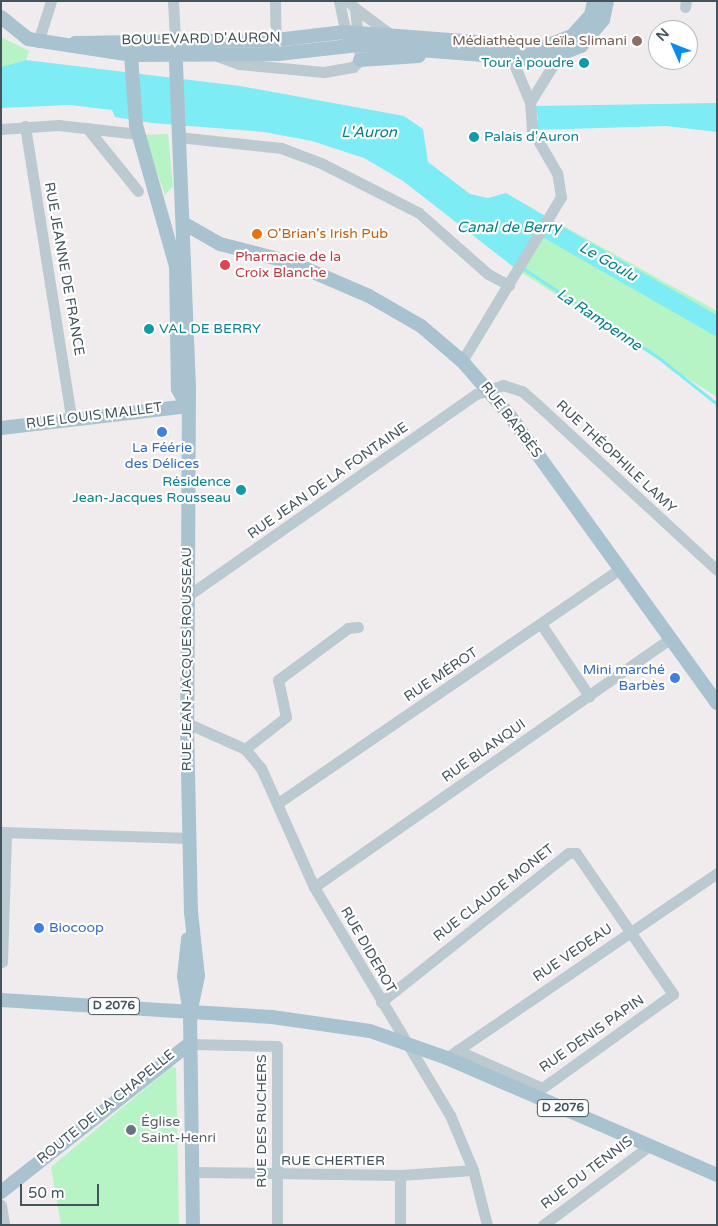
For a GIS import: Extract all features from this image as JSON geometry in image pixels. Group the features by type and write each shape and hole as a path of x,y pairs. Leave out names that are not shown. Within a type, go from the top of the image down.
{"main road":[{"path":"352,39 390,34 544,47 573,35 591,15 594,1"},
{"path":"352,39 511,57 558,58 589,38 603,20 607,1"},
{"name":"BOULEVARD D'AURON","path":"1,17 15,31 38,42 131,55 278,54 352,39"},
{"name":"BOULEVARD D'AURON","path":"57,44 170,39 352,39"},
{"name":"RUE JEAN-JACQUES ROUSSEAU","path":"170,39 176,54 180,199 188,241 186,597 192,912 184,976 190,1012 193,1225"},
{"path":"131,55 170,39"},
{"path":"360,60 460,52"},
{"name":"RUE JEAN-JACQUES ROUSSEAU","path":"131,55 137,130 159,200 188,241"},
{"path":"159,200 180,199"},
{"name":"RUE JEAN-JACQUES ROUSSEAU","path":"159,200 188,241"},
{"name":"RUE BARBÈS","path":"188,241 220,244 290,262 339,281 421,326 462,361 486,387 717,704"},
{"name":"RUE LOUIS MALLET","path":"1,428 71,418 187,406"},
{"name":"D 2076","path":"1,994 39,1000 336,1024 408,1042 452,1054 649,1146 717,1175"},
{"name":"D 2076","path":"1,1000 39,1000"},
{"name":"ROUTE DE LA CHAPELLE","path":"1,1192 189,1044"}],"street":[{"path":"38,42 51,1"},
{"path":"170,39 173,1"},
{"path":"276,1 276,40"},
{"path":"339,1 360,60"},
{"path":"351,4 352,39"},
{"path":"351,4 390,34"},
{"name":"BOULEVARD D'AURON","path":"211,54 239,64 324,72 342,72 360,60"},
{"path":"462,361 555,211 561,197 557,173 532,130 530,105 511,57"},
{"path":"530,105 558,58"},
{"path":"1,130 25,126 137,130"},
{"name":"RUE JEANNE DE FRANCE","path":"25,126 71,418"},
{"path":"86,128 138,191"},
{"path":"178,133 281,148 321,163 420,213 488,274 509,284"},
{"name":"RUE THÉOPHILE LAMY","path":"486,387 503,385 522,391 717,570"},
{"name":"RUE JEAN DE LA FONTAINE","path":"186,597 486,387"},
{"name":"RUE MÉROT","path":"278,803 620,569"},
{"path":"541,624 589,696"},
{"path":"187,723 245,749 286,717 278,680 348,628 358,627"},
{"name":"RUE BLANQUI","path":"314,887 670,639"},
{"name":"RUE DIDEROT","path":"245,749 278,803 314,887 450,1115 473,1170 486,1225"},
{"path":"2,962 3,832 190,838"},
{"name":"RUE CLAUDE MONET","path":"381,1002 570,852 578,854 630,932"},
{"name":"RUE VEDEAU","path":"452,1054 717,873"},
{"name":"RUE DENIS PAPIN","path":"452,1054 542,1088 673,994 630,932"},
{"name":"RUE DES RUCHERS","path":"189,1044 277,1046 277,1225"},
{"name":"RUE DU TENNIS","path":"543,1225 649,1146"},
{"name":"RUE CHERTIER","path":"193,1172 277,1176 400,1175 473,1170"},
{"path":"400,1175 400,1225"},
{"path":"1,1206 4,1225"}],"green space":[{"path":"1,37 29,51 26,60 1,67"},
{"path":"168,134 173,186 165,195 144,135"},
{"path":"549,218 717,311 717,397 516,269"},
{"path":"171,1067 176,1068 179,1225 61,1225 51,1167"}],"water":[{"name":"L'Auron","path":"26,60 240,86 404,116 423,129 428,162 470,194 488,198 506,193 549,218 516,269 403,181 364,158 312,141 264,132 152,123 115,117 112,110 70,105 1,108 1,67"},
{"path":"717,103 717,132 666,126 534,130 538,119 535,106"}],"waterway":[{"name":"Le Goulu","path":"527,217 717,326"},
{"name":"La Rampenne","path":"521,267 659,358 717,404"}],"place":[{"name":"Médiathèque Leïla Slimani","path":"637,41"},
{"name":"Tour à poudre","path":"584,63"},
{"name":"Palais d'Auron","path":"474,137"},
{"name":"O'Brian's Irish Pub","path":"257,234"},
{"name":"Pharmacie de la Croix Blanche","path":"225,265"},
{"name":"VAL DE BERRY","path":"149,329"},
{"name":"La Féérie des Délices","path":"162,432"},
{"name":"Résidence Jean-Jacques Rousseau","path":"241,490"},
{"name":"Mini marché Barbès","path":"675,678"},
{"name":"Biocoop","path":"39,928"},
{"name":"Église Saint-Henri","path":"131,1130"}],"water label":[{"name":"Canal de Berry","path":"509,228"}]}
